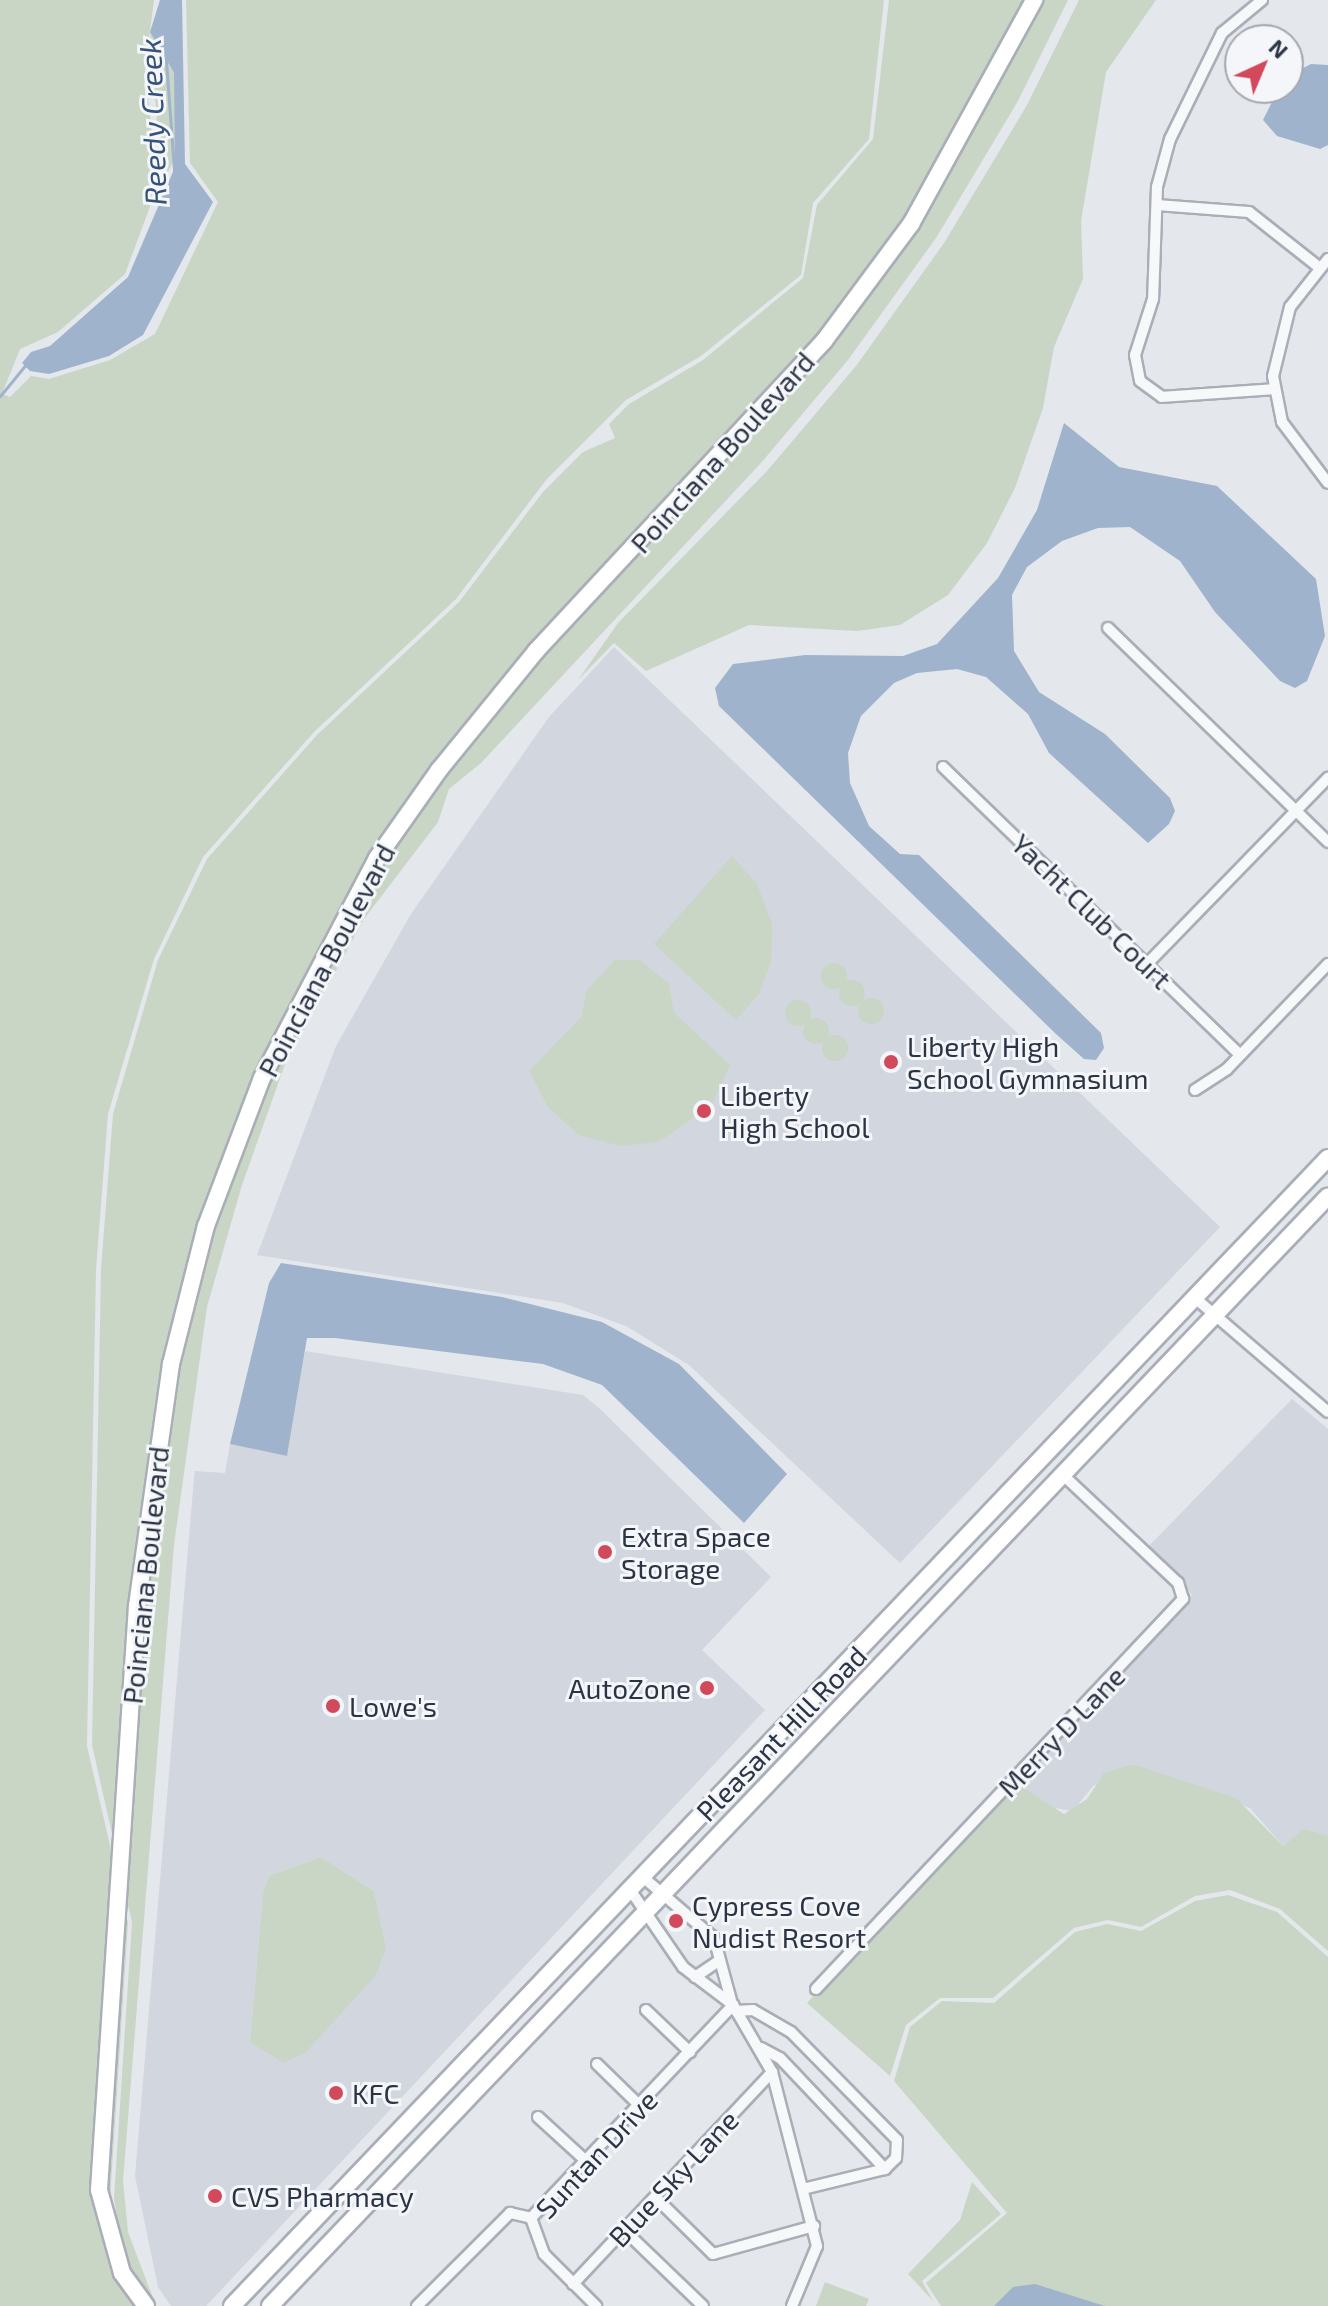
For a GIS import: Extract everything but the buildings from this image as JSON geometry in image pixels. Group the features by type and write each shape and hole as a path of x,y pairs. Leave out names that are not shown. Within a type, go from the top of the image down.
{"main road":[{"name":"Poinciana Boulevard","path":"146,2306 122,2273 99,2190 137,1606 171,1364 206,1226 262,1078 377,858 439,770 536,651 824,341 911,224 1034,0"},
{"name":"Pleasant Hill Road","path":"232,2306 644,1878 1328,1158"},
{"name":"Pleasant Hill Road","path":"270,2306 651,1911 1328,1196"},
{"path":"1063,1475 1077,1422"}],"street":[{"path":"1262,0 1233,19 1209,56 1161,163 1153,299 1135,355 1140,381 1176,399 1275,389"},
{"path":"1157,205 1249,212 1324,264 1280,329 1275,389 1292,441 1328,483"},
{"path":"1108,628 1328,842"},
{"name":"Yacht Club Court","path":"943,767 1240,1055"},
{"path":"1147,964 1328,778"},
{"path":"1195,1090 1240,1055 1328,964"},
{"path":"1195,1298 1328,1412"},
{"name":"Merry D Lane","path":"816,1989 1183,1599 1178,1583 1063,1475"},
{"path":"644,1878 714,1938 734,2008"},
{"path":"631,1891 651,1911 695,1977 734,2008 761,2048 772,2072 814,2226 815,2260 792,2306"},
{"path":"695,1977 720,1960"},
{"path":"734,2008 753,2010 791,2032 850,2087 897,2140 896,2158 885,2169 803,2189"},
{"name":"Suntan Drive","path":"596,2306 544,2254 531,2218 734,2008"},
{"path":"646,2010 690,2052"},
{"path":"761,2048 780,2058 885,2169"},
{"path":"597,2064 640,2106"},
{"name":"Blue Sky Lane","path":"573,2284 772,2072"},
{"path":"538,2117 586,2161"},
{"path":"656,2198 713,2254 814,2226"},
{"path":"417,2306 510,2213 531,2218"},
{"path":"625,2231 703,2306"}],"shaded area":[{"name":"Liberty High School","path":"614,647 1220,1227 900,1563 689,1365 626,1326 563,1303 257,1255 336,1046 411,914 549,717"},
{"path":"305,1351 583,1395 771,1577 702,1650 765,1710 206,2306 171,2306 158,2287 135,2176 194,1478 195,1471 225,1473 230,1444 287,1456","holes":["321,1857 374,1891 386,1947 250,2042 263,1892 269,1876"]},
{"path":"1292,1399 1328,1429 1328,1835 1303,1829 1283,1846 1250,1808 1133,1764 1093,1786 1073,1811 1042,1806 1017,1784 1192,1595 1148,1547"}],"green space":[{"path":"0,0 154,0 145,70 158,185 125,274 58,332 20,349 2,394 10,397 31,376 49,379 110,360 155,334 218,202 190,163 186,0 884,0 869,139 813,203 801,275 701,356 626,400 546,480 456,599 314,732 203,857 154,959 108,1114 96,1270 87,1746 128,1923 110,2199 116,2247 138,2306 0,2306"},
{"path":"889,0 1068,0 1018,101 936,238 848,360 760,464 481,763 449,789 438,822 364,919 284,1067 242,1185 207,1307 174,1545 123,2181 128,2232 156,2306 143,2306 121,2246 114,2198 132,1922 92,1745 101,1269 113,1114 158,960 207,859 317,735 459,602 543,492 583,452 615,438 609,424 629,404 703,360 803,278 817,205 873,139"},
{"path":"1079,0 1156,0 1106,72 1081,221 1083,279 1054,347 1043,408 1015,488 987,543 948,595 900,625 857,631 749,625 646,671 614,643 578,680 618,623 767,471 856,366 944,243 1027,105"},
{"path":"150,32 174,74 179,150 162,184"},
{"path":"732,856 757,884 772,924 771,961 759,994 736,1020 654,944"},
{"path":"615,960 640,960 669,984 674,1013 730,1065 711,1106 658,1142 620,1146 579,1135 548,1107 529,1071 582,1016 586,991"},
{"path":"834,963 843,967 847,976 843,985 834,989 825,985 821,976 825,967"},
{"path":"852,980 861,984 865,993 861,1002 852,1006 843,1002 839,993 843,984"},
{"path":"871,998 880,1002 884,1011 880,1020 871,1024 862,1020 858,1011 862,1002"},
{"path":"798,1000 807,1004 811,1013 807,1022 798,1026 789,1022 785,1013 789,1004"},
{"path":"816,1018 825,1022 829,1031 825,1040 816,1044 807,1040 803,1031 807,1022"},
{"path":"835,1035 844,1039 848,1048 844,1057 835,1061 826,1057 822,1048 826,1039"},
{"path":"1133,1764 1236,1798 1283,1846 1303,1829 1328,1835 1328,1951 1280,1909 1230,1890 1195,1896 1141,1927 1108,1920 1074,1928 993,1998 940,1998 906,2025 890,2076 807,2003 1017,1784 1064,1814 1087,1799 1104,1773"},
{"path":"321,1857 374,1891 386,1947 376,1975 306,2052 284,2063 250,2042 263,1892 269,1876"},
{"path":"1228,1895 1277,1912 1328,1957 1328,2306 941,2306 926,2283 1007,2213 894,2081 910,2027 942,2001 994,2003 1075,1932 1107,1924 1141,1931 1195,1901"},
{"path":"972,2182 1001,2214 922,2281 933,2301 908,2274 960,2220"},
{"path":"825,2282 869,2299 866,2306 816,2306"}],"water":[{"path":"160,0 182,0 185,164 213,202 143,335 109,356 49,374 30,371 22,363 31,352 50,346 128,277 175,167 174,73 150,32"},
{"path":"1311,64 1328,65 1328,145 1320,149 1277,136 1263,120 1271,104 1304,104 1304,68"},
{"path":"1064,423 1119,467 1217,486 1316,579 1325,636 1307,681 1295,688 1280,681 1215,612 1180,561 1130,527 1098,528 1062,541 1027,567 1012,595 1014,651 1039,692 1105,734 1170,798 1175,811 1169,824 1148,843 1049,753 1028,714 986,677 957,669 917,673 894,683 861,716 848,753 850,783 869,826 900,854 919,855 1101,1033 1104,1048 1096,1060 1084,1059 1056,1034 719,706 715,688 733,664 805,655 903,656 937,644 998,578 1037,510"},
{"path":"281,1263 502,1297 602,1322 679,1364 787,1474 744,1523 602,1385 543,1364 335,1338 307,1338 287,1456 230,1444 269,1283"},
{"path":"1035,2284 1105,2306 994,2306 1013,2287"}],"waterway":[{"name":"Reedy Creek","path":"165,47 174,171"},
{"name":"Reedy Creek","path":"0,396 27,363"}],"place":[{"name":"Liberty High School Gymnasium","path":"891,1062"},
{"name":"Liberty High School","path":"704,1111"},
{"name":"Extra Space Storage","path":"605,1552"},
{"name":"AutoZone","path":"707,1688"},
{"name":"Lowe's","path":"333,1706"},
{"name":"Cypress Cove Nudist Resort","path":"676,1921"},
{"name":"KFC","path":"336,2093"},
{"name":"CVS Pharmacy","path":"215,2196"}]}
